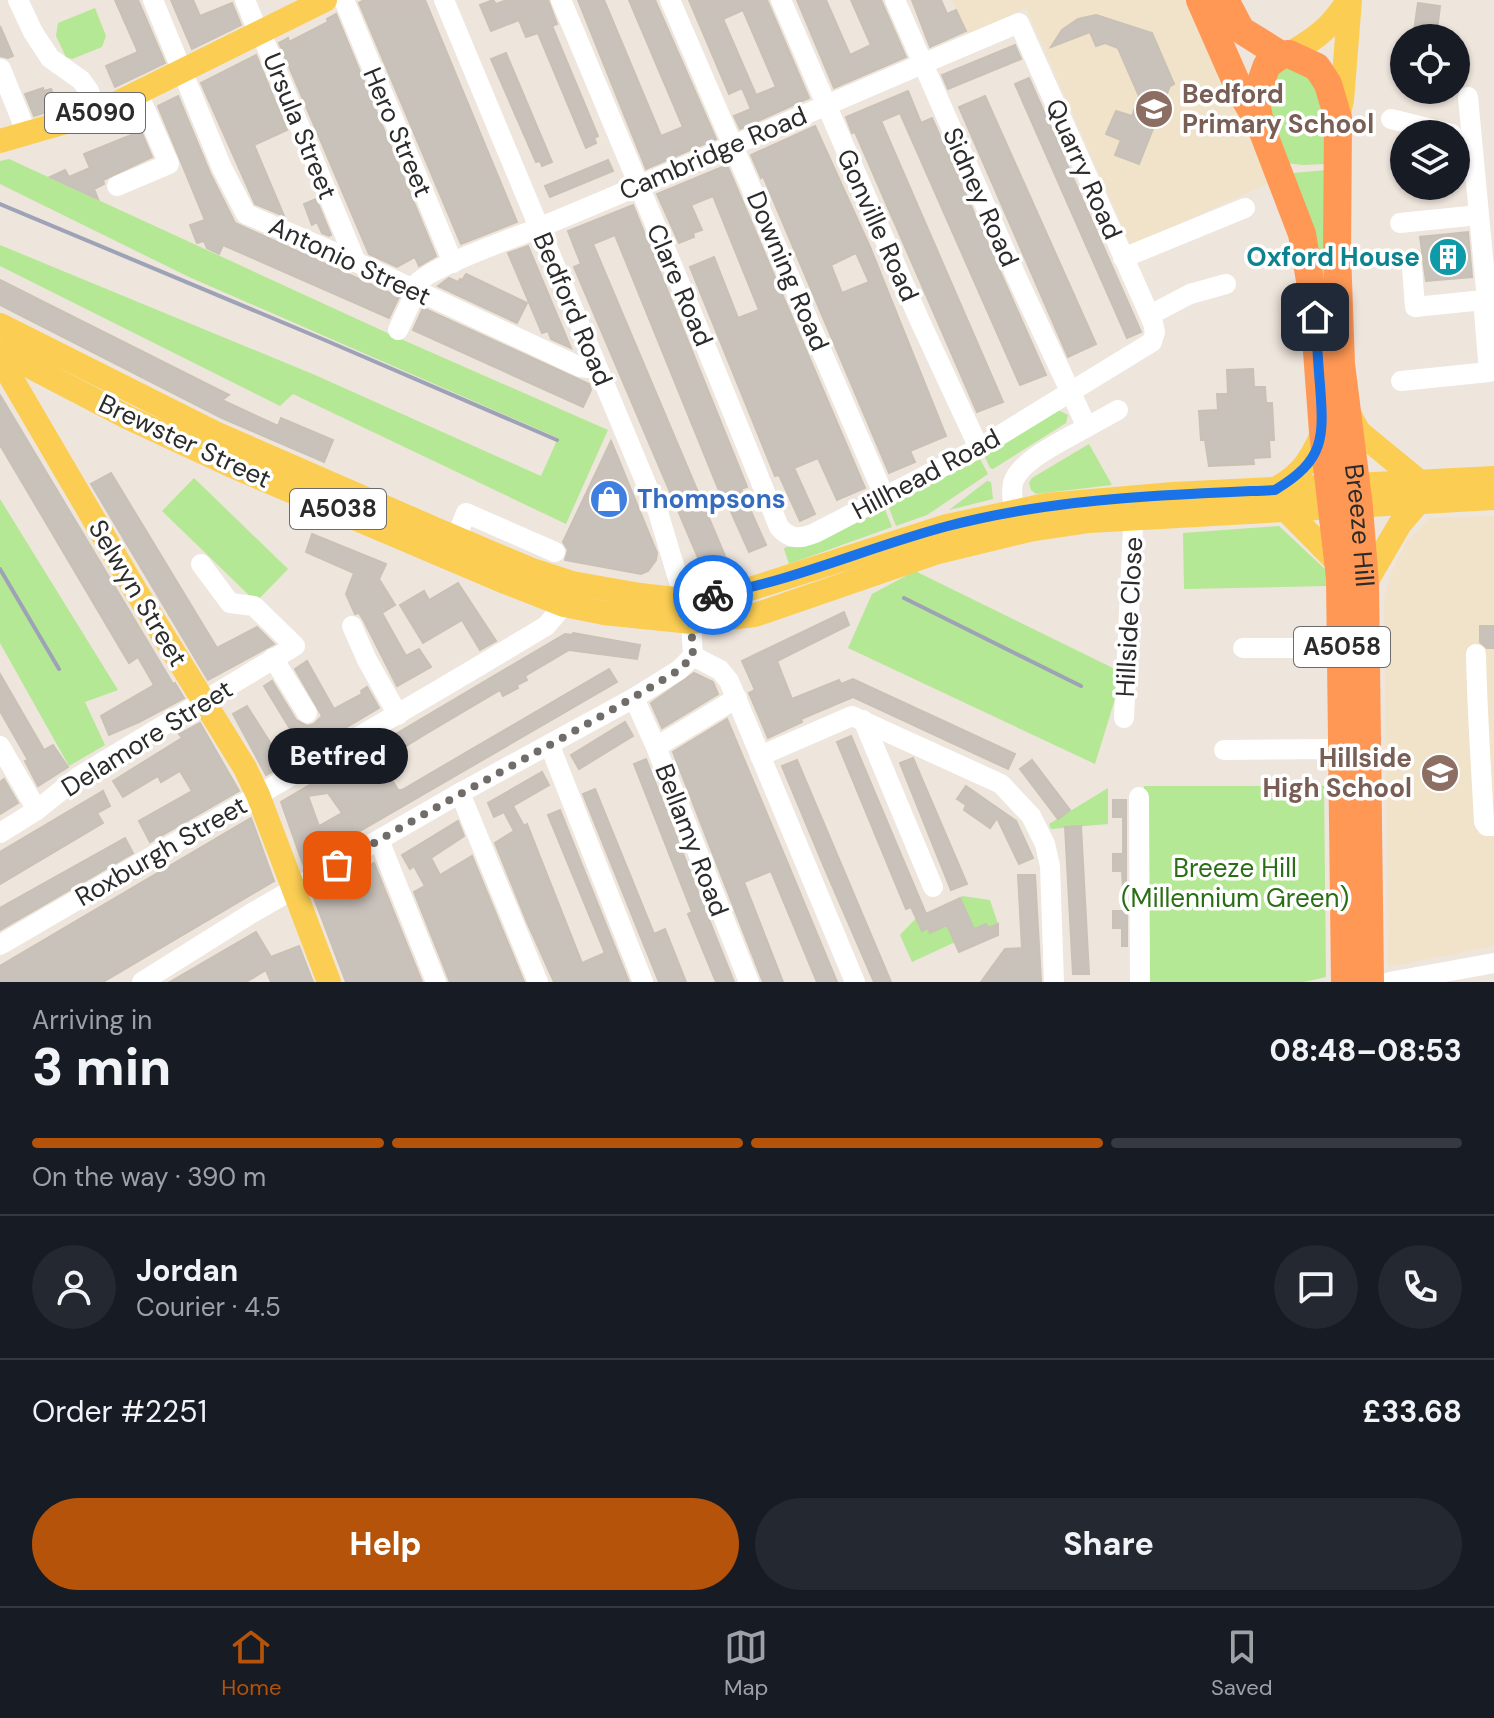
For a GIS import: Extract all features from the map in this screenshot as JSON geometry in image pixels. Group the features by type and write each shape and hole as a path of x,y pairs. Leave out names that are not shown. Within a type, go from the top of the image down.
{"highway":[{"name":"A5058","path":"1200,0 1241,93 1261,127"},
{"name":"A5058","path":"1225,0 1241,30 1285,55"},
{"name":"Breeze Hill","path":"1345,982 1342,648 1338,563 1344,496 1344,406 1337,253 1338,118 1328,84 1317,67 1285,55 1267,65 1255,98 1261,127 1294,208 1308,261 1323,432 1344,496 1365,584 1370,982"}],"main road":[{"name":"A5090","path":"0,141 97,113 325,0"},
{"name":"Breeze Hill","path":"1285,55 1318,38 1334,23 1350,0"},
{"name":"Breeze Hill","path":"1338,118 1350,0"},
{"name":"Brewster Street","path":"0,325 18,356 127,417 239,469 564,605 604,613 687,611"},
{"name":"Brewster Street","path":"18,356 215,433 532,570 687,611"},
{"name":"Selwyn Street","path":"18,356 25,374 19,390 258,795 329,982"},
{"path":"1344,406 1359,432 1419,493 1365,584"},
{"path":"1323,432 1307,465 1281,500 1338,563"},
{"name":"A5038","path":"1419,493 1494,478"},
{"name":"A5038","path":"687,611 947,526 1017,522 1086,500 1134,507 1419,493 1494,498"}],"street":[{"path":"18,0 50,58 81,80 97,113"},
{"name":"Antonio Street","path":"153,0 227,178 246,214 580,367 596,365"},
{"name":"Ursula Street","path":"245,0 356,262"},
{"name":"Hero Street","path":"344,0 453,263"},
{"name":"Bedford Road","path":"444,0 658,512 687,611 693,656"},
{"name":"Clare Road","path":"561,0 779,527"},
{"name":"Downing Road","path":"670,0 885,498"},
{"name":"Gonville Road","path":"781,0 979,448"},
{"name":"Sidney Road","path":"895,0 1071,393"},
{"name":"Cambridge Road","path":"414,290 421,277 1019,23"},
{"name":"Quarry Road","path":"1019,23 1150,315"},
{"path":"1,69 27,134"},
{"path":"117,186 169,164 138,93"},
{"path":"1391,119 1395,120"},
{"path":"1401,381 1489,372 1488,300 1479,215 1470,178"},
{"path":"1123,258 1245,208"},
{"path":"1400,223 1479,215"},
{"path":"1412,268 1415,307 1488,300"},
{"path":"1150,315 1190,294 1226,284"},
{"path":"398,330 414,290"},
{"name":"Hillhead Road","path":"779,527 789,536 804,538 979,448 1152,342 1155,332 1150,315"},
{"path":"1071,393 1087,427"},
{"name":"Hillhead Road","path":"1017,522 1013,481 1021,469 1118,410"},
{"name":"Hillside Close","path":"1124,718 1134,507"},
{"path":"456,538 466,513 555,552"},
{"name":"Delamore Street","path":"0,833 37,810 78,777 295,646 254,606 230,603 201,564"},
{"name":"Roxburgh Street","path":"0,945 546,626 564,605"},
{"path":"352,626 373,672 398,715"},
{"path":"1243,648 1342,648"},
{"path":"1476,654 1477,731 1483,762 1484,822 1487,826 1494,826"},
{"path":"142,982 292,890 460,793 634,698 679,670 693,656 720,670 737,698 855,982"},
{"path":"273,658 307,713"},
{"name":"Bellamy Road","path":"634,698 749,982"},
{"path":"656,747 737,698"},
{"path":"760,756 852,716 1001,784 1031,816 1045,844 1050,866 1054,982"},
{"path":"863,720 933,887"},
{"path":"0,746 37,810"},
{"path":"550,746 643,982"},
{"path":"1224,750 1343,749"},
{"path":"460,793 538,982"},
{"path":"1139,797 1140,974"},
{"path":"379,840 436,982"},
{"path":"1389,982 1494,963"}],"shaded area":[{"name":"Bedford Primary School","path":"952,0 1191,0 1269,183 1131,246 1026,8 967,35"},
{"name":"Hillside High School","path":"1494,516 1494,946 1388,967 1384,600 1393,569 1407,541 1430,518"}],"green space":[{"path":"95,8 106,36 102,47 72,59 66,57 56,36 58,23"},
{"path":"1287,65 1311,72 1328,132 1326,164 1287,163 1265,111 1268,82"},
{"path":"9,159 394,336 608,430 566,524 293,394 280,406 0,266 0,245 315,375 541,476 558,438 189,277 0,184 0,161"},
{"path":"1327,170 1328,340 1292,173"},
{"path":"1058,410 1068,415 1066,423 990,468 984,455"},
{"path":"1089,444 1112,485 1036,494 1031,490 1029,483 1032,478"},
{"path":"979,457 988,474 927,515 896,526 888,505"},
{"path":"194,478 288,569 256,602 162,511"},
{"path":"987,481 991,482 993,499 949,510"},
{"path":"0,499 118,690 85,702 105,745 69,766 0,643"},
{"path":"884,507 892,527 789,564 786,547 805,547"},
{"path":"1279,526 1326,570 1327,586 1184,589 1183,533"},
{"path":"915,571 1123,673 1095,764 848,648 872,594"},
{"name":"Breeze Hill (Millennium Green)","path":"1144,786 1324,786 1326,977 1304,982 1143,982"},
{"path":"1108,788 1108,824 1051,829 1049,824"},
{"path":"962,896 990,900 998,924 988,928 986,924 978,927 979,931 912,962 900,935 920,914 922,931 928,929 930,932"}],"building":[{"path":"115,0 138,0 165,63 115,87 106,66 138,52"},
{"path":"171,0 193,0 200,16 232,3 241,25 192,49"},
{"path":"364,0 425,0 517,222 461,244 359,3"},
{"path":"493,0 496,4 507,0 548,0 557,24 552,26 598,136 594,138 596,143 586,148 538,33 526,37 519,20 491,31 480,5"},
{"path":"578,0 604,0 661,136 683,127 629,0 655,0 716,139 646,169"},
{"path":"689,0 767,0 809,98 740,129 734,116 751,109 742,88 729,94","holes":["743,10 776,87 756,95 723,19"]},
{"path":"797,0 826,0 850,55 871,45 851,0 881,0 906,57 834,88"},
{"path":"912,0 941,0 947,14 956,10 966,31 930,47"},
{"path":"1418,3 1440,6 1438,24 1415,24"},
{"path":"336,14 436,256 419,266 415,257 397,267 369,254 279,43 288,38 289,42 328,22 327,19"},
{"path":"1096,15 1152,33 1174,84 1170,86 1139,164 1115,155 1121,140 1106,134 1116,111 1132,116 1139,96 1118,48 1105,43 1096,46 1090,32 1051,47 1062,30 1078,19"},
{"path":"0,26 13,56 8,58 0,56"},
{"path":"1015,45 1021,59 948,89 942,75"},
{"path":"506,53 552,162 542,166 540,161 536,162 491,59"},
{"path":"256,55 287,130 254,145 284,216 255,204 201,83"},
{"path":"1029,78 1141,332 1127,338 1015,84"},
{"path":"43,88 44,91 51,89 60,108 34,116 25,94"},
{"path":"908,91 921,123 932,118 1046,375 1020,385 900,113 881,121 1003,402 977,412 846,117"},
{"path":"178,96 235,223 399,297 389,318 223,245 219,254 207,248 204,241 197,243 190,225 205,220 158,106"},
{"path":"985,96 1096,344 1068,357 959,107"},
{"path":"815,126 870,247 946,436 910,451 915,462 889,473 763,176 761,178 751,155","holes":["856,253 869,282 842,293 831,265"]},
{"path":"141,131 152,157 103,180 104,184 94,189 98,199 50,177 65,170 69,177 90,168 84,154"},
{"path":"608,160 613,171 550,197 545,186"},
{"path":"727,165 865,488 837,500 818,458 794,468 815,514 800,521 779,475 775,476 690,267 714,257 738,318 759,310 713,196 691,205 702,230 679,243 657,194"},
{"path":"316,199 329,236 322,233 317,222 312,225 304,204"},
{"path":"633,205 747,487 741,489 766,545 749,552 724,496 722,498 615,235 593,244 728,563 705,574 574,267 581,264 568,231"},
{"name":"Oxford House","path":"1468,232 1472,277 1426,281 1420,237"},
{"path":"528,246 571,348 551,339 548,331 542,333 508,253"},
{"path":"466,274 527,303 517,323 438,286 449,278 458,282"},
{"path":"0,280 229,395 222,400 278,426 281,418 333,440 324,462 222,418 0,305"},
{"path":"423,308 589,384 591,390 583,407 413,330"},
{"path":"1253,369 1254,387 1265,387 1266,403 1272,403 1274,440 1269,440 1270,457 1253,458 1254,464 1209,466 1205,440 1201,440 1199,411 1218,410 1217,394 1228,394 1227,370"},
{"path":"0,395 184,698 109,735 101,716 154,685 138,657 129,663 0,445"},
{"name":"Thompsons","path":"611,441 657,553 648,571 641,574 565,560 568,550 563,542"},
{"path":"111,473 217,648 257,627 274,644 208,680 91,484"},
{"path":"312,534 386,564 379,579 395,605 382,613 406,656 419,649 431,667 397,686 364,621 359,613 355,614 346,594 354,573 306,552"},
{"path":"458,583 496,641 480,650 462,620 423,643 400,605 424,591 429,600"},
{"path":"844,612 849,625 777,661 792,699 839,680 841,684 853,679 1015,754 1008,769 853,697 801,719 802,722 768,738 749,693 755,690 742,661"},
{"path":"1480,626 1494,626 1494,648 1487,648 1480,642"},
{"path":"565,634 640,645 637,659 569,650 525,676 527,680 517,685 518,688 503,696 500,690 424,735 387,758 390,764 385,768 398,790 609,669 617,682 303,864 281,802","holes":["328,793 342,813 319,826 308,796"]},
{"path":"307,661 334,709 362,694 361,691 367,687 379,708 266,775 233,714 247,706 271,744 292,732 264,686 272,681 296,720 307,726 314,724 322,716 295,669"},
{"path":"694,673 713,682 718,694 662,728 651,703"},
{"path":"0,674 44,750 53,745 68,767 38,786 25,761 28,760 0,711"},
{"path":"727,719 837,982 817,982 771,871 744,882 783,982 763,982 673,752"},
{"path":"625,722 633,736 579,769 571,755"},
{"path":"200,723 239,791 150,842 139,821 192,791 180,771 161,782 158,776 123,797 113,781 182,738 179,734"},
{"path":"851,736 926,914 960,898 974,929 986,924 988,928 998,924 998,935 959,952 947,925 930,933 928,928 922,931 911,907 906,909 837,742"},
{"path":"913,758 967,884 951,890 900,763"},
{"path":"646,759 734,982 716,982 688,914 692,912 634,764"},
{"path":"797,760 891,982 874,982 825,869 782,766"},
{"path":"1032,760 1070,810 1058,819 1020,769"},
{"path":"542,772 549,785 513,806 524,826 527,824 582,963 605,953 548,815 560,810 629,982 554,982 527,922 495,843 514,831 504,812 494,817 488,803"},
{"path":"4,779 18,803 0,814 0,782"},
{"path":"966,786 1016,821 1033,858 1019,864 997,818 990,828 964,810 966,805 957,799"},
{"path":"595,789 654,934 665,929 686,982 659,982 583,794"},
{"path":"103,791 110,806 97,813 103,823 0,884 0,852"},
{"path":"1113,800 1126,800 1126,889 1123,889 1122,871 1113,871 1113,854 1123,854 1123,817 1113,817"},
{"path":"251,818 274,881 103,982 0,982 0,966"},
{"path":"458,821 464,836 431,858 440,875 472,856 524,982 450,982 414,892 425,886 414,866 410,869 402,855"},
{"path":"1081,826 1089,974 1073,974 1065,827"},
{"path":"125,838 133,853 0,930 0,908"},
{"path":"374,863 422,982 346,982 314,898"},
{"path":"1018,875 1035,875 1041,982 981,982 1005,949 1022,948"},
{"path":"1113,911 1127,911 1127,946 1122,946 1122,928 1113,928"},
{"path":"256,932 271,957 299,946 313,982 271,982 266,970 246,982 170,982"}],"railway":[{"path":"0,204 557,440"},
{"path":"0,569 59,669"},
{"path":"904,598 1081,686"}],"way so far":[{"path":"337,865 679,670 693,656 691,622 684,600 713,595"}],"place":[{"name":"Bedford Primary School","path":"1154,109"},
{"name":"Oxford House","path":"1448,257"},
{"name":"Thompsons","path":"609,499"},
{"name":"Hillside High School","path":"1440,773"},
{"name":"Betfred","path":"337,865"}],"route":[{"path":"713,595 753,588 816,570 859,553 947,526 1046,505 1275,490 1295,478 1307,465 1323,432 1315,317"}]}
